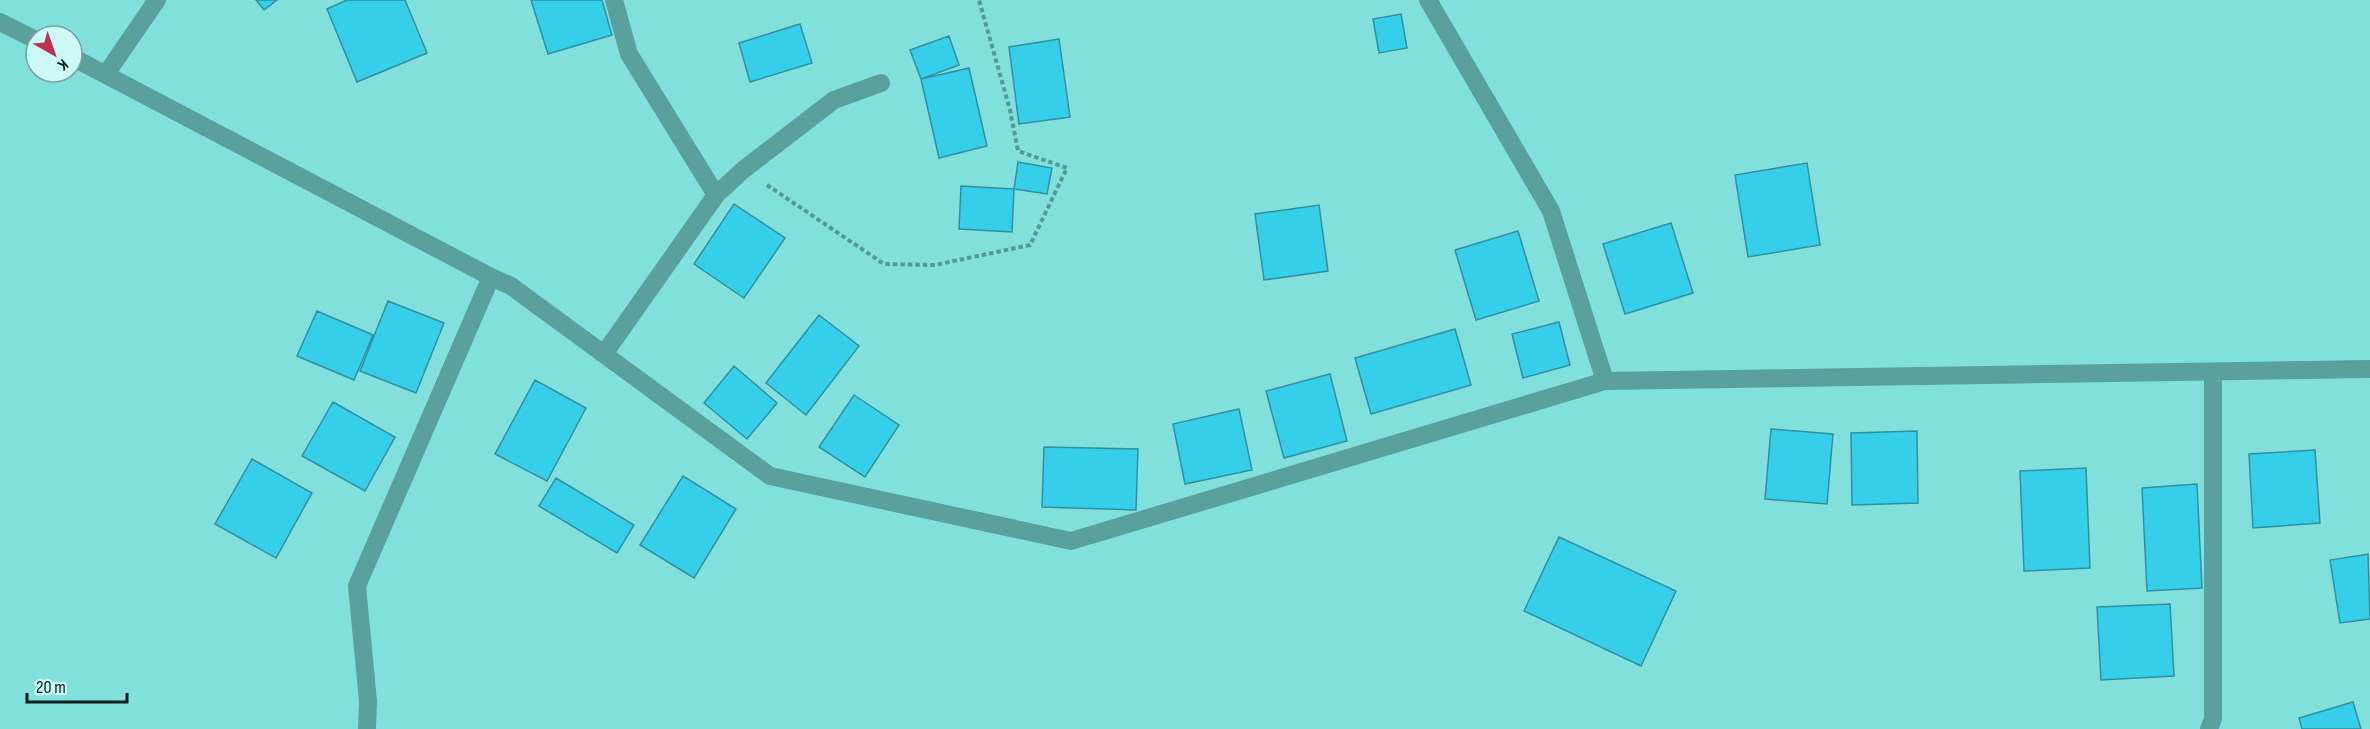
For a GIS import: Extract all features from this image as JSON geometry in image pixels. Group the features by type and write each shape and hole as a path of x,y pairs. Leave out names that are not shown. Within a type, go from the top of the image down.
{"street":[{"path":"106,74 157,0"},
{"path":"614,0 629,54 716,195"},
{"path":"1428,0 1551,211 1605,381"},
{"path":"0,22 24,34"},
{"path":"84,63 511,286 770,476 1071,541 1605,381 2370,369"},
{"path":"604,354 716,195 743,170 834,100 880,83"},
{"path":"367,729 368,701 357,586 491,277"},
{"path":"2209,729 2213,719 2213,372"}],"path":[{"path":"743,170 884,264 935,266 1030,244 1067,168 1018,151 1010,110 979,0"}],"building":[{"path":"256,0 277,0 264,10"},
{"path":"347,0 405,0 427,53 357,82 327,9"},
{"path":"531,0 602,0 612,35 548,54"},
{"path":"1401,14 1407,48 1379,53 1373,19"},
{"path":"800,24 812,63 750,82 739,43"},
{"path":"949,36 959,65 921,79 910,50"},
{"path":"1059,39 1070,117 1019,124 1009,47"},
{"path":"969,68 987,146 939,158 921,79"},
{"path":"1018,162 1052,168 1047,194 1014,189"},
{"path":"1807,163 1820,245 1748,257 1735,175"},
{"path":"961,186 1014,189 1012,232 959,229"},
{"path":"734,204 785,238 744,298 694,264"},
{"path":"1319,205 1328,271 1264,280 1255,214"},
{"path":"1671,223 1693,293 1625,314 1603,244"},
{"path":"1518,231 1539,301 1476,320 1455,250"},
{"path":"388,301 444,323 416,393 360,371"},
{"path":"317,311 373,335 354,380 297,356"},
{"path":"819,315 859,346 806,415 766,383"},
{"path":"1559,322 1570,365 1523,378 1512,334"},
{"path":"1455,329 1471,385 1371,414 1355,358"},
{"path":"734,366 777,403 747,439 704,403"},
{"path":"1330,374 1347,441 1284,458 1266,391"},
{"path":"535,380 586,408 547,481 495,454"},
{"path":"854,395 899,425 865,477 819,447"},
{"path":"333,402 395,437 365,491 302,456"},
{"path":"1239,409 1252,470 1185,484 1173,424"},
{"path":"1771,429 1833,434 1827,504 1765,499"},
{"path":"1917,431 1918,503 1852,505 1851,433"},
{"path":"1044,447 1138,449 1136,510 1042,507"},
{"path":"2315,450 2320,523 2253,528 2249,454"},
{"path":"252,459 312,493 276,558 215,524"},
{"path":"2086,468 2090,568 2024,571 2020,471"},
{"path":"683,476 736,509 694,578 640,545"},
{"path":"556,478 634,525 617,553 539,506"},
{"path":"2197,484 2202,588 2147,591 2142,488"},
{"path":"1559,537 1676,591 1641,666 1524,611"},
{"path":"2368,554 2370,619 2340,623 2330,560"},
{"path":"2170,604 2174,676 2101,680 2097,607"},
{"path":"2353,702 2361,729 2302,729 2299,718"}]}
